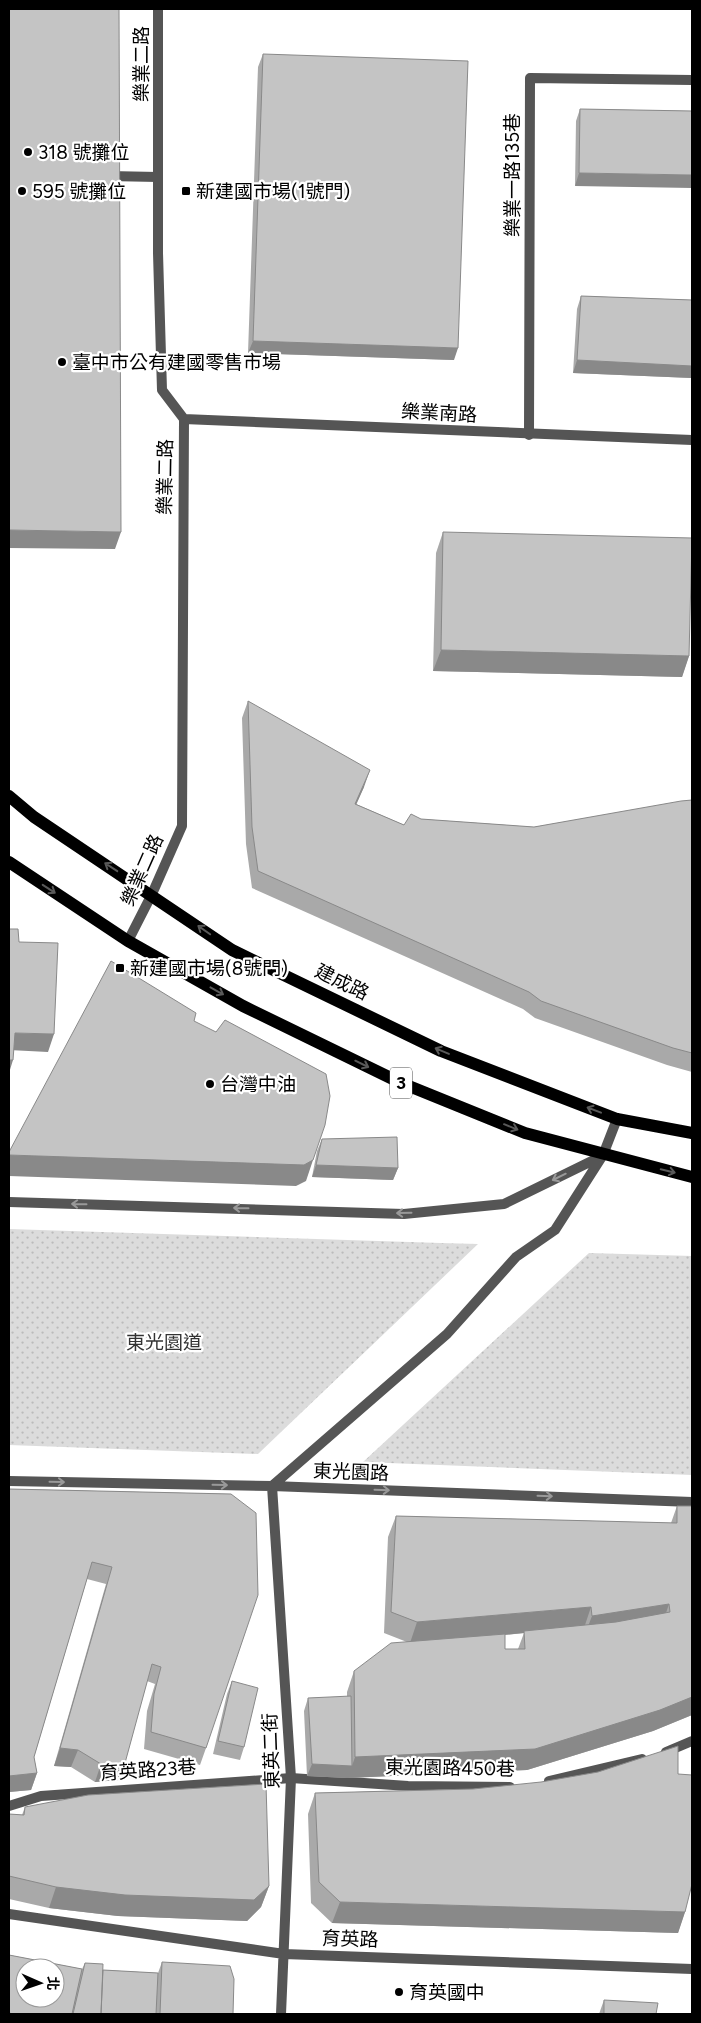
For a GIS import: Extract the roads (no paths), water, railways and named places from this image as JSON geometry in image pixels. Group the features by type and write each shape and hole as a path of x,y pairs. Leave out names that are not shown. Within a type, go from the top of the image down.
{"main road":[{"name":"建成路","path":"9,796 34,818 152,894 232,950 424,1043 617,1119 692,1133"},
{"name":"3","path":"9,862 128,941 243,1006 399,1082 525,1133 692,1177"}],"street":[{"name":"樂業二路","path":"128,941 152,894 182,826 184,419 162,390 158,177 158,9"},
{"name":"樂業一路135巷","path":"529,435 530,78 692,80"},
{"path":"96,175 158,177"},
{"name":"樂業南路","path":"184,419 529,435 692,440"},
{"path":"272,1486 447,1334 516,1257 555,1230 603,1155 617,1119"},
{"path":"9,1202 404,1214 504,1204 603,1155"},
{"name":"東光園路","path":"9,1481 272,1486 692,1502"},
{"name":"東英二街","path":"272,1486 291,1778 281,2014"},
{"name":"東光園路450巷","path":"538,1784 661,1754 692,1741"},
{"name":"東光園路450巷","path":"291,1778 408,1786 519,1787"},
{"name":"育英路23巷","path":"9,1806 41,1796 291,1778"},
{"name":"育英路","path":"9,1914 284,1954 692,1969"}],"place":[{"name":"318 號攤位","path":"28,152"},
{"name":"595 號攤位","path":"22,191"},
{"name":"新建國市場(1號門)","path":"186,191"},
{"name":"臺中市公有建國零售市場","path":"62,362"},
{"name":"新建國市場(8號門)","path":"120,968"},
{"name":"台灣中油","path":"210,1084"},
{"name":"育英國中","path":"399,1992"}],"park label":[{"name":"東光園道","path":"164,1342"}]}
